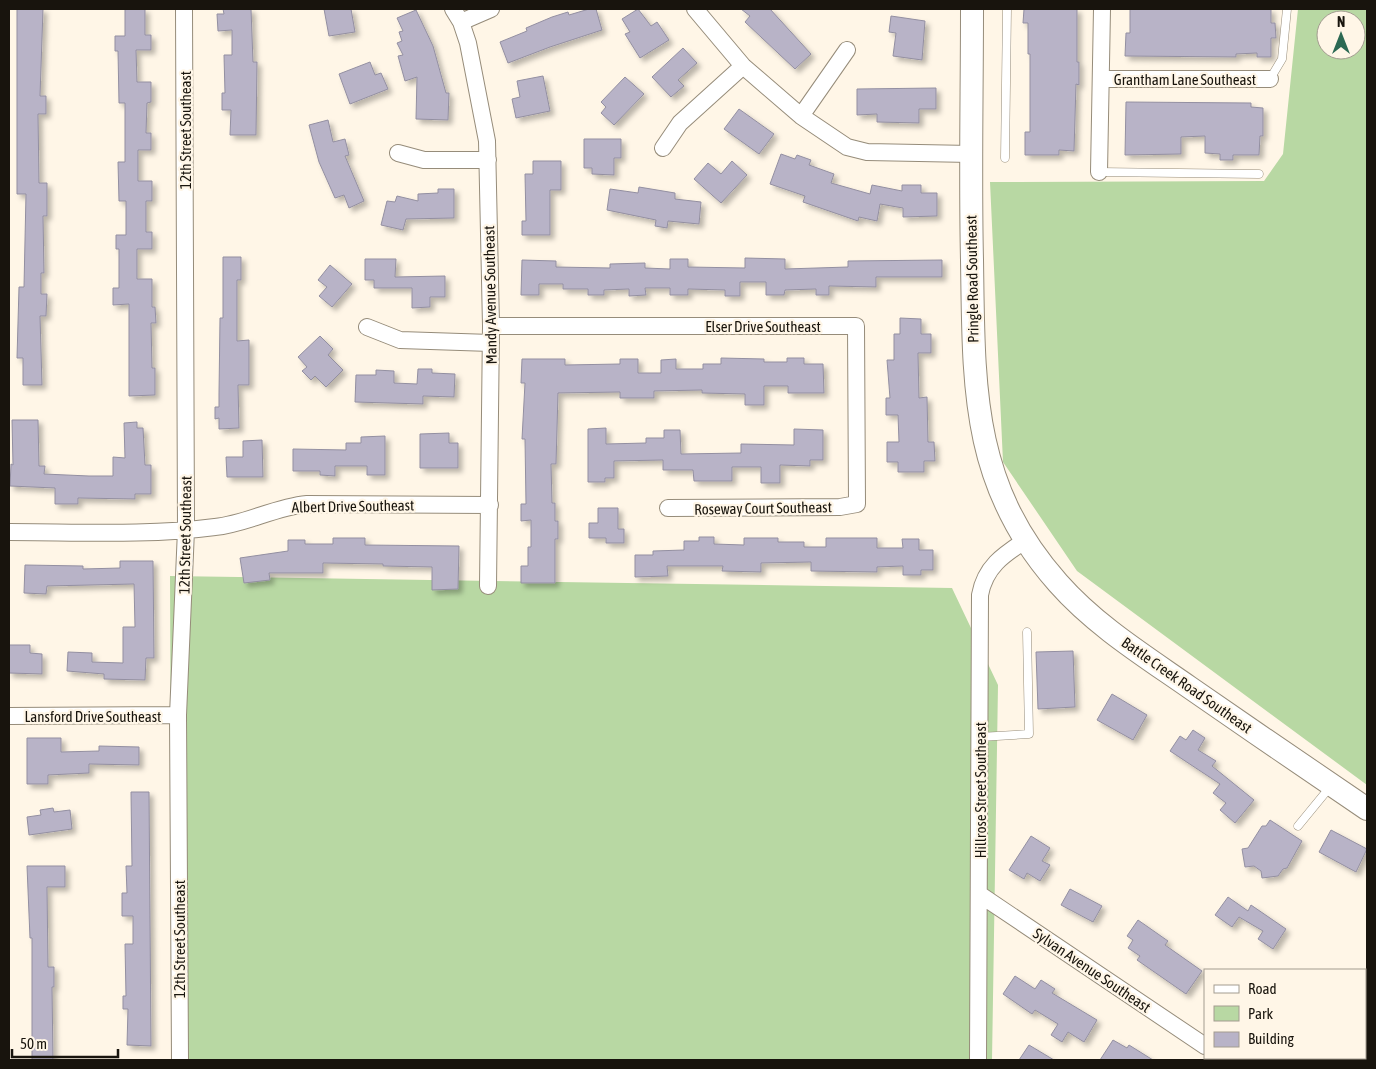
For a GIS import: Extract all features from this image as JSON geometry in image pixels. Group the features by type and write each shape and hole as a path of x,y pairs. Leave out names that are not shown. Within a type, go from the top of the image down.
{"main road":[{"name":"Pringle Road Southeast","path":"972,9 971,154 974,369 977,405 987,452 998,488 1016,525 1026,540"},
{"name":"Battle Creek Road Southeast","path":"1026,540 1059,585 1095,620 1367,810"}],"street":[{"name":"12th Street Southeast","path":"180,1060 178,716 186,530 184,9"},
{"path":"457,15 491,9"},
{"path":"695,9 742,66 801,116 847,147 867,152 971,154"},
{"path":"1099,172 1102,9"},
{"name":"Mandy Avenue Southeast","path":"457,15 480,103 488,160 491,326 488,586"},
{"path":"801,116 847,50"},
{"path":"663,148 680,123 742,66"},
{"name":"Grantham Lane Southeast","path":"1101,79 1270,79"},
{"path":"398,153 424,160 488,160"},
{"name":"Elser Drive Southeast","path":"491,326 856,326 857,504"},
{"path":"367,327 400,340 490,343"},
{"name":"Roseway Court Southeast","path":"668,508 840,507 857,504"},
{"name":"Albert Drive Southeast","path":"9,532 186,530 228,526 298,505 490,505"},
{"name":"Hillrose Street Southeast","path":"978,1060 980,595 983,581 994,564 1026,540"},
{"name":"Lansford Drive Southeast","path":"9,716 178,716"},
{"name":"Sylvan Avenue Southeast","path":"979,894 1204,1045"}],"lane":[{"path":"1005,158 1007,9"},
{"path":"1270,79 1282,59 1287,9"},
{"path":"1099,172 1260,174"},
{"path":"980,737 1029,734 1027,632"},
{"path":"1298,826 1331,785"}],"green space":[{"path":"1298,9 1367,9 1367,785 1077,571 1003,462 990,182 1264,181 1283,154"},
{"path":"170,576 952,588 998,685 992,1060 172,1060"}],"building":[{"path":"17,9 43,9 40,96 46,96 46,114 38,114 39,183 47,183 47,216 43,216 44,273 41,273 41,294 47,294 46,316 40,316 42,385 23,385 23,358 17,358 19,287 24,287 26,194 17,194"},
{"path":"125,9 145,9 145,35 151,35 151,50 136,50 137,82 151,82 151,102 147,103 146,133 151,133 151,150 138,150 138,181 152,181 152,201 146,201 146,232 152,232 152,249 137,249 137,279 152,279 152,307 155,307 156,323 151,323 155,395 129,396 129,304 113,305 113,288 119,288 119,249 116,249 116,235 126,235 126,201 119,201 118,162 125,162 125,103 119,103 118,51 115,51 115,36 125,36"},
{"path":"223,9 251,9 253,62 257,62 256,135 230,135 231,110 222,110 222,93 225,93 224,55 232,55 232,30 218,31 217,14 224,14"},
{"path":"324,9 351,9 355,32 329,36"},
{"path":"589,9 596,9 602,30 508,63 500,42 527,31 526,28 552,17 568,12 569,15"},
{"path":"638,9 651,26 657,22 669,40 640,58 625,34 630,32 622,19"},
{"path":"741,9 770,9 811,54 795,69 745,22 750,16"},
{"path":"1024,9 1077,9 1079,85 1076,84 1074,151 1059,150 1059,155 1025,155 1025,132 1030,132 1030,54 1028,54 1028,23 1023,23"},
{"path":"1130,9 1271,9 1271,23 1275,23 1276,38 1271,38 1271,57 1257,57 1257,53 1236,54 1236,57 1125,56 1126,33 1130,33"},
{"path":"416,10 433,46 446,93 449,93 448,120 416,119 417,77 405,81 398,56 403,55 397,43 402,41 399,32 403,31 397,18"},
{"path":"891,16 925,21 922,60 893,56 896,33 889,32"},
{"path":"683,48 697,63 678,80 684,86 671,97 652,77"},
{"path":"370,62 375,75 381,73 388,89 350,104 339,74"},
{"path":"543,76 550,111 516,118 512,99 520,97 517,81"},
{"path":"625,77 644,94 614,125 601,113 606,107 601,102"},
{"path":"936,88 936,109 919,109 919,123 877,122 877,114 857,115 857,89"},
{"path":"1126,102 1251,103 1251,107 1263,108 1263,136 1260,136 1259,155 1233,155 1233,160 1220,160 1220,154 1205,153 1205,136 1181,137 1181,154 1125,155"},
{"path":"739,109 774,134 759,154 724,129"},
{"path":"328,120 333,142 345,139 349,155 345,156 364,201 349,208 344,195 335,198 319,162 309,125"},
{"path":"584,139 621,139 621,158 614,158 614,175 592,174 592,168 584,168"},
{"path":"781,154 795,159 797,155 811,160 809,165 834,174 831,183 870,194 872,185 902,191 902,185 921,185 921,193 937,193 937,216 903,217 903,208 880,204 877,221 859,217 858,221 803,202 805,196 770,184"},
{"path":"533,161 561,161 561,190 550,190 550,235 522,235 522,221 526,221 525,174 533,174"},
{"path":"732,161 747,175 721,203 694,179 708,163 721,174"},
{"path":"639,187 675,193 675,199 701,202 699,224 668,221 667,228 655,226 656,220 607,210 610,189 638,193"},
{"path":"438,189 454,189 454,218 406,219 403,230 381,225 387,201 395,202 397,196 418,201 418,194 438,193"},
{"path":"223,257 241,257 241,280 237,280 237,341 249,340 249,385 238,385 239,428 219,429 219,418 215,419 215,407 219,407 220,318 223,318"},
{"path":"745,258 785,259 785,269 848,267 848,261 942,260 942,277 876,277 876,287 829,286 829,295 816,295 816,289 785,290 784,295 766,295 766,282 740,282 740,296 725,296 725,290 688,289 688,295 670,295 670,288 645,288 646,295 629,296 629,289 604,290 604,295 588,295 588,289 563,289 563,284 539,284 539,295 521,295 522,260 556,261 556,267 610,268 610,264 645,263 645,268 670,269 670,259 688,259 688,267 745,268"},
{"path":"365,259 396,259 395,277 445,276 445,297 430,297 430,307 412,308 412,288 374,288 374,280 365,280"},
{"path":"330,265 352,284 332,307 319,296 327,287 318,280"},
{"path":"900,318 921,319 921,334 931,334 931,353 918,353 919,398 927,397 928,442 934,442 935,461 924,461 924,472 898,472 898,462 887,462 887,442 899,442 898,415 886,415 886,398 890,398 887,360 894,360 894,334 900,334"},
{"path":"320,336 333,349 328,355 343,370 326,387 315,376 311,380 302,371 307,367 298,357"},
{"path":"721,358 764,359 764,362 787,362 787,358 804,358 804,364 823,364 824,393 788,393 788,386 764,386 764,405 745,405 745,394 702,393 702,390 654,391 654,398 620,398 620,392 558,393 556,464 551,464 552,503 555,503 555,521 558,521 558,539 555,539 555,583 521,583 521,566 528,566 528,547 531,547 531,520 521,521 521,504 526,504 525,439 522,439 525,383 521,383 522,359 565,359 565,365 620,364 620,359 638,359 638,373 661,373 661,360 676,359 676,369 703,369 703,364 721,364"},
{"path":"418,369 432,369 432,373 455,374 454,397 423,396 423,404 355,402 356,375 376,375 376,370 394,371 394,383 417,384"},
{"path":"12,420 38,420 39,466 45,466 44,474 89,476 113,476 113,457 125,458 124,423 137,422 137,428 143,428 145,465 151,465 151,494 135,494 135,499 78,498 78,504 55,504 55,488 10,486 11,464 13,465"},
{"path":"606,428 606,444 646,443 646,438 664,438 664,430 680,430 681,454 741,453 741,444 794,445 794,429 823,430 823,460 810,460 810,466 780,465 780,483 761,483 761,467 732,467 732,481 694,481 693,470 663,470 663,460 614,461 614,478 605,478 605,482 588,482 588,429"},
{"path":"449,433 449,443 458,443 458,468 420,468 420,434"},
{"path":"385,436 385,475 367,475 367,466 335,466 335,476 320,475 320,471 293,471 293,449 346,450 346,443 361,443 361,437"},
{"path":"262,440 263,477 227,477 226,457 243,457 243,441"},
{"path":"598,508 618,508 618,529 624,529 624,543 606,543 606,538 589,538 589,523 598,523"},
{"path":"699,537 714,537 714,544 744,545 744,538 778,538 778,542 804,542 804,547 826,547 826,538 877,538 877,548 903,548 902,539 919,539 919,550 933,550 933,570 921,570 921,575 903,575 903,566 877,567 877,572 811,571 811,562 761,563 761,572 722,571 723,566 667,566 668,576 635,577 635,555 653,555 653,551 684,550 684,541 699,541"},
{"path":"333,538 365,538 365,545 459,546 458,589 432,590 432,567 383,566 383,564 323,563 323,573 269,573 270,580 244,583 240,558 288,551 288,540 305,540 305,544 333,544"},
{"path":"120,561 153,561 154,658 146,658 145,680 104,679 104,674 67,671 68,652 92,653 92,662 123,663 123,627 135,627 134,584 47,586 46,594 24,593 25,565 83,566 83,569 120,568"},
{"path":"9,645 30,645 30,653 42,654 42,674 9,673"},
{"path":"1073,651 1075,707 1038,709 1036,652"},
{"path":"1112,694 1147,715 1133,740 1097,720"},
{"path":"1193,730 1205,738 1198,750 1216,761 1212,766 1254,800 1235,823 1220,810 1226,803 1213,793 1220,784 1170,751 1180,736 1186,740"},
{"path":"27,738 61,738 61,752 99,751 99,746 139,747 139,765 89,764 89,773 48,775 48,784 27,784"},
{"path":"131,792 149,792 151,1046 127,1045 128,1009 123,1009 123,996 126,996 125,944 133,944 133,916 122,916 122,893 127,893 126,866 132,866"},
{"path":"53,808 54,812 70,810 72,829 29,835 27,817 41,815 40,810"},
{"path":"1270,820 1302,841 1287,868 1283,869 1278,876 1262,878 1261,871 1254,866 1245,867 1242,849 1248,848 1262,826 1266,826"},
{"path":"1331,830 1367,849 1356,872 1319,852"},
{"path":"1031,836 1050,848 1042,861 1050,865 1040,881 1027,873 1024,879 1009,870"},
{"path":"27,866 65,866 65,887 47,887 48,967 54,967 54,987 52,987 53,1060 32,1060 32,938 30,938"},
{"path":"1070,889 1102,906 1093,922 1061,905"},
{"path":"1228,897 1248,911 1251,905 1286,929 1273,949 1258,939 1263,931 1239,917 1232,927 1215,915"},
{"path":"1138,920 1168,941 1165,945 1202,971 1186,994 1137,960 1140,956 1128,948 1133,940 1127,936"},
{"path":"1015,976 1035,989 1041,980 1055,989 1052,993 1097,1020 1084,1042 1068,1032 1062,1042 1051,1035 1058,1024 1035,1010 1032,1014 1003,994"},
{"path":"1113,1040 1127,1048 1129,1045 1153,1060 1100,1060"},
{"path":"1029,1045 1054,1060 1019,1060"}]}
